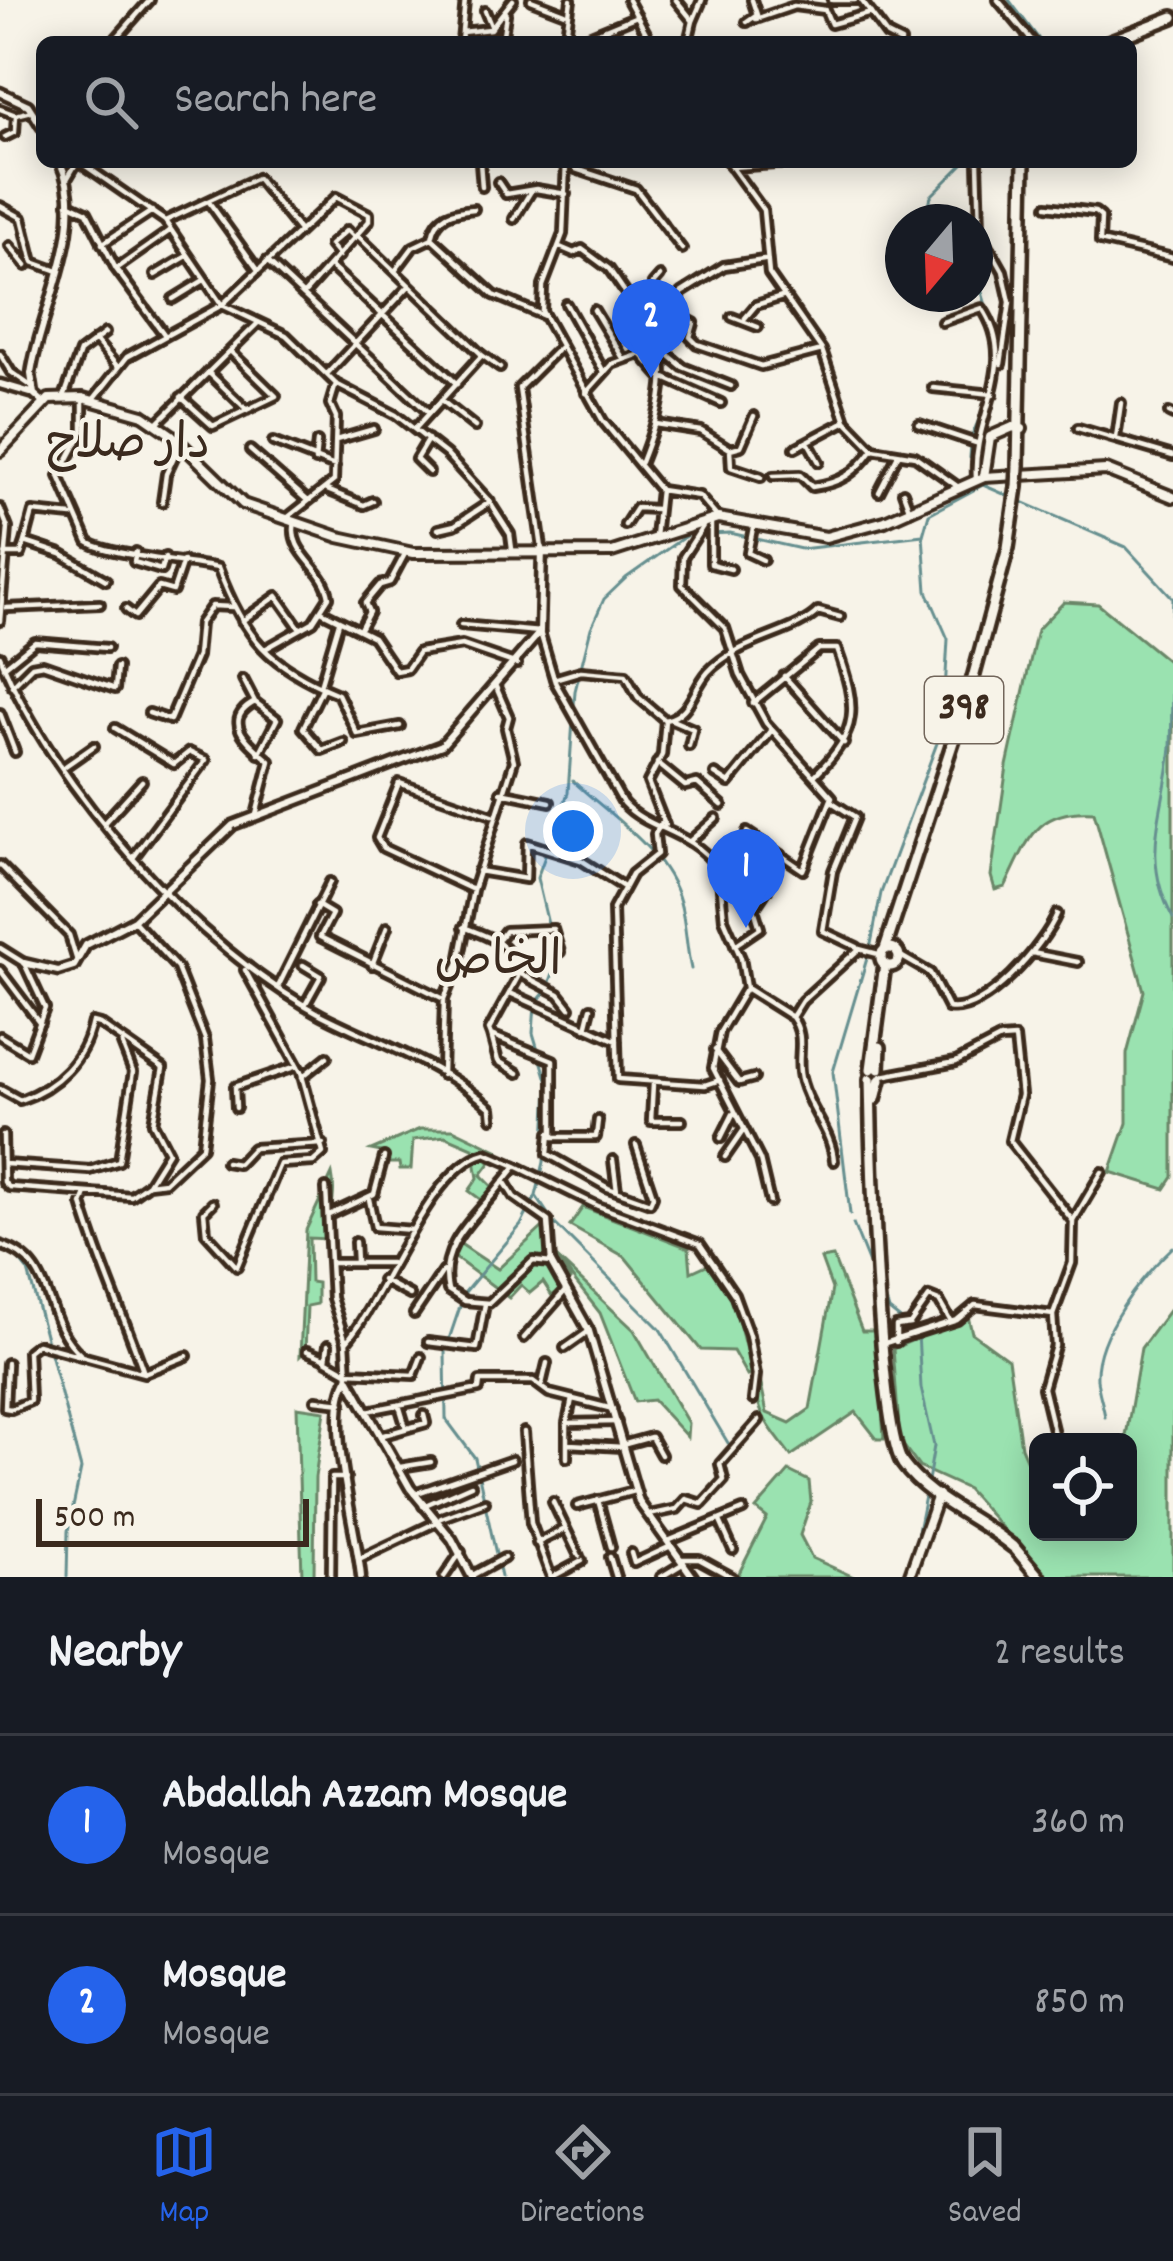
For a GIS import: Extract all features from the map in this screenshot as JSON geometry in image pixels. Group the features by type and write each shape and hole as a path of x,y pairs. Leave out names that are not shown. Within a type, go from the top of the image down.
{"main road":[{"path":"1124,36 1173,17"},
{"name":"398","path":"892,957 896,929 1008,548 1022,429 1018,248 1024,168"},
{"path":"0,451 21,434 43,402 88,399 157,423 237,500 406,552 542,548 612,552 711,519 826,537 910,512 980,478 1106,470 1173,497"},
{"path":"980,478 989,437 1013,427 1022,429"},
{"path":"892,957 884,988 872,1128 876,1218 891,1342 891,1435 907,1468 938,1499 1013,1546"},
{"path":"907,1468 938,1499 1013,1546 1039,1577"},
{"path":"909,1577 938,1499"}],"street":[{"path":"118,36 149,0"},
{"path":"462,36 465,0"},
{"path":"462,32 492,28 513,0"},
{"path":"531,0 565,13"},
{"path":"565,36 565,13 571,0"},
{"path":"628,0 648,36"},
{"path":"676,0 693,21"},
{"path":"689,36 702,0"},
{"path":"752,0 756,19"},
{"path":"832,0 858,0 890,36"},
{"path":"998,0 1029,36"},
{"path":"747,22 794,5 825,10 831,24 871,13"},
{"path":"485,11 492,28"},
{"path":"503,36 506,14"},
{"path":"589,36 637,16"},
{"path":"0,92 36,117"},
{"path":"0,109 16,116 32,111"},
{"path":"5,137 15,132 16,116"},
{"path":"32,390 37,336 58,271 68,203 62,168"},
{"path":"67,179 74,168"},
{"path":"85,168 165,220 222,305 294,340 336,384 428,439 491,505 510,534 512,549"},
{"path":"480,168 482,187"},
{"path":"569,168 560,247 541,296 544,316 586,393 660,490 656,538"},
{"path":"576,168 636,189 682,249"},
{"path":"732,168 763,210 764,260 782,298 822,350 846,421 873,449 901,453 961,487"},
{"path":"978,168 980,230 1003,271 1010,302 1000,366 976,442 980,478"},
{"path":"165,220 262,179 298,230"},
{"path":"498,182 506,194 531,190 566,194"},
{"path":"514,219 531,190"},
{"path":"303,296 356,237 369,214 335,197 222,305 164,334 118,366 88,399 80,440 59,468 73,515 92,546 218,568 233,608 286,673 338,694 357,734 400,726"},
{"path":"209,202 258,270"},
{"path":"68,203 87,212 116,269 164,334"},
{"path":"0,206 22,218 33,262"},
{"path":"1047,206 1095,212 1101,217 1100,241 1173,258"},
{"path":"395,271 413,247 431,238 436,224 451,211 474,209"},
{"path":"102,244 153,210"},
{"path":"116,269 171,230"},
{"path":"339,256 330,245 347,230 500,368"},
{"path":"431,238 494,295 544,316"},
{"path":"10,246 26,266"},
{"path":"560,247 574,253 582,249 609,269 664,352 682,367 731,386"},
{"path":"155,274 187,256"},
{"path":"586,393 623,358 658,340 681,293 724,266 764,260"},
{"path":"267,261 429,413"},
{"path":"20,276 33,262 58,271"},
{"path":"330,266 457,384"},
{"path":"660,276 653,284 658,296 677,304"},
{"path":"173,299 204,280"},
{"path":"327,374 410,284"},
{"path":"746,318 756,305 782,298"},
{"path":"566,304 604,372"},
{"path":"942,322 982,308 1000,366"},
{"path":"594,310 623,358"},
{"path":"675,313 694,323 690,337 698,344 761,366 822,350"},
{"path":"732,316 746,318 758,328"},
{"path":"157,423 258,323"},
{"path":"64,397 80,352 105,333"},
{"path":"95,340 118,366"},
{"path":"560,348 519,388 542,548 540,632 554,680 623,802 640,818 690,841 716,866 722,879 724,919 746,988 716,1050 713,1068 760,1160 770,1202"},
{"path":"181,397 213,426 276,396 230,351"},
{"path":"641,463 664,401 660,376 664,352"},
{"path":"640,353 660,376 721,403"},
{"path":"0,354 11,372 43,402"},
{"path":"415,429 482,355"},
{"path":"208,372 247,410"},
{"path":"266,649 323,612 329,597 320,570 298,549 291,520 334,481 336,440 330,404 336,384"},
{"path":"0,385 32,390"},
{"path":"933,388 993,394"},
{"path":"441,400 475,427"},
{"path":"1116,438 1121,403"},
{"path":"656,424 701,431 730,449 741,446 754,416"},
{"path":"795,448 846,421"},
{"path":"919,424 976,442"},
{"path":"1078,428 1173,456"},
{"path":"336,440 374,429"},
{"path":"428,439 416,459 429,472"},
{"path":"273,442 335,466"},
{"path":"315,461 316,442"},
{"path":"808,442 819,463"},
{"path":"162,502 166,474 180,444"},
{"path":"730,449 731,467 761,477"},
{"path":"773,476 800,475 812,488 822,486 856,472 873,449"},
{"path":"250,450 308,501"},
{"path":"879,492 901,453"},
{"path":"327,490 364,506 373,501"},
{"path":"660,490 699,496 711,519 711,563 730,569"},
{"path":"903,492 910,512"},
{"path":"438,529 491,505"},
{"path":"0,508 8,528 5,608 0,621"},
{"path":"625,525 636,508 658,509"},
{"path":"5,554 21,554 33,512 73,515"},
{"path":"711,519 683,557 680,578 725,628 753,703 772,730 832,802 855,817 833,871 823,931 930,974 948,1008 959,1009 987,998 1032,953 1057,914"},
{"path":"754,524 748,553 763,560"},
{"path":"25,542 61,554 106,580"},
{"path":"136,552 134,562 159,571 165,557"},
{"path":"361,627 370,612 367,600 380,585 390,583 406,552"},
{"path":"126,609 135,616 159,587 173,591 183,561"},
{"path":"320,570 330,568"},
{"path":"242,621 278,596 298,627"},
{"path":"5,608 100,604"},
{"path":"149,713 170,720 196,656 200,623 212,606 233,608"},
{"path":"663,825 648,782 668,720 682,713 704,674 732,654 818,611 840,617"},
{"path":"323,612 361,627 396,670 407,669 419,652 462,645 517,664"},
{"path":"339,622 321,689 303,728 322,750 343,742"},
{"path":"461,625 540,632"},
{"path":"0,948 24,963 58,971 77,961 86,945 134,920 226,829 299,795 338,789 442,745 540,632"},
{"path":"4,667 34,642 107,648"},
{"path":"753,703 824,646 835,647 854,705 844,743 814,776"},
{"path":"0,656 12,686 63,768 163,890 243,965 305,1005 487,1103 492,1118"},
{"path":"12,686 32,666 43,664 115,689 117,667"},
{"path":"554,680 581,671 626,675 638,697 668,720 693,730 689,746"},
{"path":"784,676 844,743"},
{"path":"243,679 255,703 277,719 259,754"},
{"path":"442,1076 444,999 459,962 472,890 514,755 506,728 509,717 496,687"},
{"path":"255,703 244,710 239,722 241,739 270,761 256,815"},
{"path":"0,713 16,752"},
{"path":"115,728 174,764 189,752 206,760 134,858"},
{"path":"715,774 728,783 772,730"},
{"path":"63,768 94,746"},
{"path":"657,763 685,786 697,783 722,806"},
{"path":"104,823 142,781"},
{"path":"472,890 383,848 377,838 401,782 494,816"},
{"path":"501,791 550,802"},
{"path":"747,832 803,870 832,802"},
{"path":"690,841 716,818"},
{"path":"663,825 655,834 657,854 622,886 614,909 619,1081 705,1085 720,1080"},
{"path":"478,872 526,879 527,843 581,860 622,886"},
{"path":"716,866 720,850"},
{"path":"722,879 733,857 738,864"},
{"path":"0,865 69,935 77,961"},
{"path":"722,879 742,866 751,872"},
{"path":"278,987 330,882"},
{"path":"735,945 760,928 754,909 768,888"},
{"path":"317,905 332,914 320,937 444,999"},
{"path":"134,920 177,968 205,1039 210,1079 202,1147 165,1182 148,1184"},
{"path":"372,965 387,927"},
{"path":"464,927 499,939 519,973 559,994 570,1008"},
{"path":"499,939 505,931 553,929 560,952"},
{"path":"792,1017 802,1001 859,949"},
{"path":"1032,953 1078,962"},
{"path":"0,1036 28,1053 40,1023 42,993 24,963"},
{"path":"213,1203 204,1212 206,1233 237,1267 280,1164 313,1162 323,1153 302,1077 243,965"},
{"path":"303,965 321,976 305,1005"},
{"path":"0,970 40,1023"},
{"path":"518,1073 498,1061 490,1020 519,973"},
{"path":"746,988 792,1017 803,1040 802,1085 831,1137 834,1161"},
{"path":"510,993 617,1041"},
{"path":"586,1028 591,1008"},
{"path":"0,1089 20,1100 52,1084 84,1051 92,1022 163,1068 153,1123 167,1152 163,1168 130,1196 9,1187 4,1182 2,1135"},
{"path":"491,1035 554,1060 548,1154 617,1191 654,1202 636,1144"},
{"path":"876,1075 956,1062 1000,1039 1015,1038 1022,1075 1010,1141 1073,1221"},
{"path":"4,1164 90,1170 119,1161 133,1072 130,1052 118,1040"},
{"path":"716,1050 739,1082 754,1078"},
{"path":"302,1077 327,1057"},
{"path":"236,1108 235,1087 297,1066"},
{"path":"653,1084 652,1120 682,1121"},
{"path":"722,1138 733,1114"},
{"path":"550,1133 554,1138 596,1137 598,1120"},
{"path":"725,1157 743,1131"},
{"path":"226,1162 238,1164 253,1148 322,1144"},
{"path":"346,1342 371,1310 390,1263 412,1230 476,1156 495,1154 598,1207 700,1244 734,1294 749,1335 756,1375 753,1400"},
{"path":"375,1227 369,1199 384,1157"},
{"path":"614,1160 617,1191"},
{"path":"414,1314 443,1271 454,1244 516,1166"},
{"path":"1054,1433 1043,1388 1055,1346 1053,1315 1072,1262 1073,1221 1102,1172"},
{"path":"504,1181 514,1197 548,1221 551,1263 589,1331 634,1490 693,1577"},
{"path":"326,1188 332,1298 346,1342 348,1375 342,1403 346,1478 361,1577"},
{"path":"92,1192 82,1200 86,1216 111,1276 116,1309 134,1339 144,1372"},
{"path":"329,1215 369,1199"},
{"path":"365,1230 412,1230"},
{"path":"355,1242 356,1261"},
{"path":"0,1245 40,1270 63,1336 84,1358"},
{"path":"428,1342 477,1348 484,1304 533,1262 551,1263"},
{"path":"330,1263 390,1263"},
{"path":"443,1271 448,1290 464,1301 484,1304"},
{"path":"382,1280 410,1295"},
{"path":"524,1338 566,1290"},
{"path":"891,1342 896,1326 910,1324 929,1297 939,1301 951,1322"},
{"path":"891,1342 951,1322 975,1305 1053,1315"},
{"path":"565,1348 589,1331"},
{"path":"7,1364 5,1408 11,1409 30,1401 29,1347 37,1344 144,1372 187,1356"},
{"path":"326,1360 328,1345"},
{"path":"307,1352 348,1375 414,1494 439,1520 472,1577 504,1558"},
{"path":"348,1375 415,1375 421,1357"},
{"path":"542,1384 547,1363"},
{"path":"367,1411 479,1389 480,1381 542,1384 549,1393 613,1409"},
{"path":"316,1400 342,1403"},
{"path":"567,1458 572,1400"},
{"path":"399,1403 406,1428"},
{"path":"424,1415 429,1435"},
{"path":"650,1516 677,1509 686,1499 701,1504 724,1480 720,1464 759,1420"},
{"path":"567,1423 617,1422"},
{"path":"380,1436 426,1423"},
{"path":"524,1432 537,1543 552,1577 581,1559 553,1502"},
{"path":"567,1444 622,1446 651,1436 661,1455"},
{"path":"414,1494 512,1460"},
{"path":"400,1467 431,1462"},
{"path":"331,1577 332,1478 346,1478"},
{"path":"423,1506 470,1485"},
{"path":"577,1506 634,1490"},
{"path":"598,1500 611,1547"},
{"path":"359,1558 485,1502"},
{"path":"631,1553 634,1563 742,1510"},
{"path":"719,1521 733,1550"},
{"path":"537,1543 563,1530"},
{"path":"444,1577 460,1552"},
{"path":"610,1557 616,1577"},
{"path":"661,1577 682,1561 699,1559 732,1577"}],"green space":[{"path":"1064,602 1098,604 1173,665 1173,1177 1165,1189 1110,1172 1127,1123 1127,1054 1144,991 1094,812 1074,812 1046,822 1028,842 1005,887 995,890 991,876 1007,766 1037,630"},
{"path":"420,1129 453,1129 499,1151 481,1175 495,1189 484,1202 469,1191 478,1178 473,1148 445,1136 413,1140 411,1169 386,1163 386,1153 371,1150"},
{"path":"332,1174 328,1239 309,1238 310,1282 317,1283 317,1304 307,1306 305,1351 300,1356 306,1230"},
{"path":"583,1207 689,1248 691,1272 711,1263 732,1296 752,1373 747,1376 733,1351 701,1350 625,1257 570,1226"},
{"path":"543,1227 550,1231 552,1253 634,1330 688,1423 687,1437 653,1400 635,1402 600,1313 560,1262 570,1280 552,1296 543,1282 530,1293 521,1285 509,1298 450,1254 459,1243 498,1269"},
{"path":"833,1257 862,1331 877,1331 884,1439 877,1439 856,1412 791,1456 761,1411 760,1379 767,1413 790,1423 810,1409 832,1289 821,1259"},
{"path":"1173,1305 1173,1577 1046,1577 967,1489 919,1467 900,1441 893,1349 968,1316 972,1333 1008,1359 1021,1447 1029,1466 1029,1541 1137,1541 1137,1433 1127,1433 1141,1348"},
{"path":"297,1407 325,1411 315,1477 314,1577 302,1577"},
{"path":"789,1471 809,1481 811,1502 800,1535 812,1558 854,1577 737,1577 767,1518 756,1509"}],"waterway":[{"path":"1009,0 1036,36"},
{"path":"929,204 931,196 959,168"},
{"path":"988,312 999,347"},
{"path":"971,438 985,405"},
{"path":"970,458 971,443"},
{"path":"983,485 1126,547 1172,597"},
{"path":"870,949 881,893 943,727 948,639 927,591 923,535 929,514 983,485"},
{"path":"501,1577 475,1458 446,1419 445,1351 465,1292 521,1225 536,1196 544,1162 548,1083 533,1033 535,1004 547,990 557,962 537,878 568,793 575,691 591,628 604,599 687,535 730,533 801,549 923,535"},
{"path":"1173,598 1171,747 1156,854 1163,896 1173,918"},
{"path":"573,781 663,866 680,902 691,969"},
{"path":"850,1214 833,1072 868,955"},
{"path":"536,1196 554,1223 660,1329 728,1443"},
{"path":"853,1224 874,1276"},
{"path":"1105,1417 1097,1379 1104,1343 1135,1290 1173,1247"},
{"path":"0,1249 16,1256 28,1271 81,1469 68,1531 67,1577"},
{"path":"884,1294 889,1310 918,1333 921,1388 934,1446 928,1481"},
{"path":"915,1546 926,1491"}],"place":[{"name":"Mosque","path":"651,378"},
{"name":"Abdallah Azzam Mosque","path":"746,928"}],"district":[{"name":"دار صلاح","path":"128,446"},
{"name":"الخاص","path":"498,963"}]}
